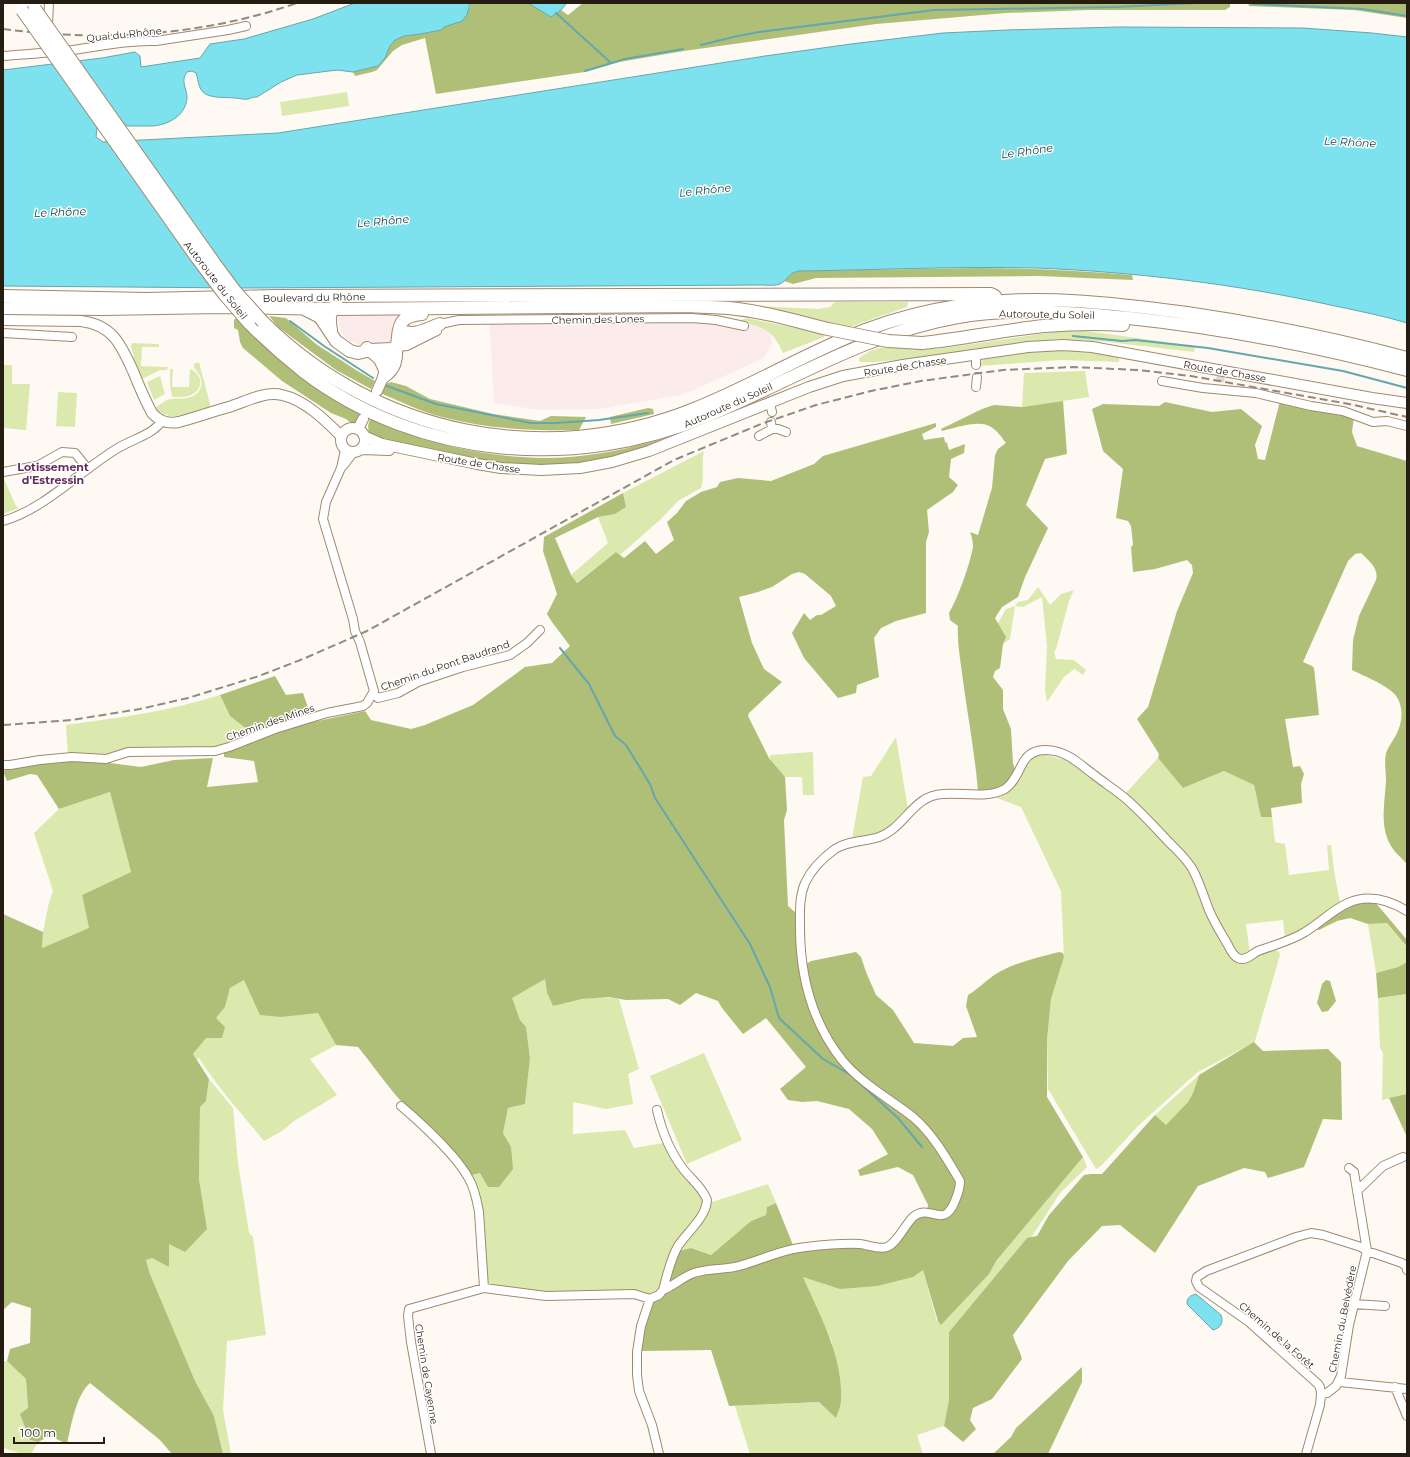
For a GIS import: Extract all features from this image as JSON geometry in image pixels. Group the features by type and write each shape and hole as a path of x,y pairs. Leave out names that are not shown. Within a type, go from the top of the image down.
{"highway":[{"name":"Autoroute du Soleil","path":"26,6 235,291 263,322 311,363 329,375 358,392 419,419 471,432 524,438 553,438 610,433 667,419 692,410 879,325 934,310 961,305 1003,301 1073,301 1163,310 1304,333 1407,358"},
{"name":"Autoroute du Soleil","path":"26,6 197,258 224,294 249,323 303,371 323,385 384,417 421,431 469,443 508,448 550,450 604,445 627,441 667,431 699,419 861,345 902,330 932,322 990,313 1038,312 1096,314 1150,320 1304,345 1407,370"},
{"name":"Boulevard du Rhône","path":"3,296 228,298 286,296 991,294 1003,301"},
{"path":"331,330 329,316 337,304 346,302 459,302 527,296"},
{"path":"228,298 279,302 323,300 333,309 336,326 342,337 349,344 371,350 380,359 384,375"},
{"name":"Boulevard du Rhône","path":"3,308 208,307 333,309 687,306 728,308 789,319 828,330 882,340 922,343 961,339 1043,326 1088,324 1130,325 1150,320"},
{"path":"302,308 320,317 331,330 340,345 350,351 358,353 397,347 400,323 410,315 444,313 455,308"},
{"path":"399,330 411,334 445,322"}],"main road":[{"path":"3,320 81,321 92,323 104,328 118,342 152,413 162,422 179,422 258,397 274,394 287,396 299,401 312,410 353,432 365,444 353,451 340,443 353,432 363,419"},
{"name":"Route de Chasse","path":"353,432 382,444 415,452 501,468 541,470 580,468 612,462 648,452 771,407 808,386 843,376 903,365 1028,347 1063,345 1092,347 1159,360 1221,379 1407,403"},
{"path":"377,390 384,375 390,374 398,360 397,347"},
{"name":"Route de Chasse","path":"353,451 415,452"}],"street":[{"path":"48,24 49,3"},
{"name":"Quai du Rhône","path":"3,56 47,50 74,50 102,45 178,38 246,26"},
{"name":"Chemin des Lones","path":"445,322 459,320 692,318 716,320 744,326"},
{"path":"397,347 407,346 445,326 445,322"},
{"path":"3,334 72,337"},
{"path":"976,355 976,366"},
{"path":"976,387 977,377"},
{"path":"1162,381 1221,379 1270,396 1311,406 1343,411 1373,422 1393,422 1407,426"},
{"path":"3,521 28,511 119,448 156,429 162,422"},
{"path":"759,436 772,426 786,432"},
{"path":"353,451 341,468 326,502 322,519 373,686 373,694"},
{"path":"3,472 37,466 62,452 75,453 88,469"},
{"name":"Chemin du Pont Baudrand","path":"373,694 378,698 394,695 418,682 450,671 510,655 524,646 540,630"},
{"name":"Chemin des Mines","path":"3,765 60,758 80,757 106,759 128,752 215,751 275,729 327,713 363,706 373,694"},
{"path":"663,1290 695,1272 740,1266 792,1249 860,1244 885,1248 892,1243 908,1222 916,1215 929,1212 936,1215 942,1215 948,1214 951,1210 960,1188 960,1181 932,1138 923,1126 913,1117 869,1086 844,1063 827,1040 808,993 802,963 800,940 800,907 804,887 806,880 821,862 832,851 846,843 874,838 892,831 913,808 926,798 937,794 946,793 990,794 1005,789 1010,784 1024,760 1034,752 1045,750 1066,755 1126,799 1186,860 1196,875 1215,924 1234,956 1241,960 1255,952 1281,944 1304,933 1346,903 1354,900 1386,900 1407,911"},
{"path":"401,1106 450,1153 469,1178 477,1200 479,1212 484,1288"},
{"path":"657,1110 662,1130 673,1153 686,1172 701,1189 707,1200 705,1210 684,1237 673,1256 663,1290 659,1295 650,1299 641,1326 637,1352 639,1391 652,1425 660,1454"},
{"path":"1357,1191 1383,1166 1403,1158"},
{"name":"Chemin du Belvédère","path":"1340,1382 1354,1304 1367,1250 1354,1172 1349,1168"},
{"name":"Chemin de la Forêt","path":"1321,1394 1318,1384 1249,1322 1199,1287 1196,1281 1197,1277 1206,1271 1307,1234 1323,1235 1361,1246 1367,1250"},
{"path":"1367,1250 1402,1263 1406,1266 1407,1270"},
{"name":"Chemin de Cayenne","path":"431,1454 411,1342 408,1316 409,1309 484,1288 546,1296 634,1294 650,1299"},
{"path":"1354,1304 1385,1306"},
{"path":"1306,1454 1320,1405 1321,1394 1340,1382 1407,1389"},
{"path":"1395,1387 1407,1416"}],"shaded area":[{"path":"539,312 707,313 752,324 771,332 772,344 764,358 681,395 600,409 539,410 494,403 489,316"},
{"path":"341,313 397,313 395,341 388,345 361,345 351,342 341,332 338,319"}],"green space":[{"path":"470,3 528,3 551,17 561,10 568,15 583,3 1230,3 1230,7 1225,10 1088,10 1006,13 876,24 684,51 619,62 585,72 436,94 425,38 402,45 393,51 377,70 355,76 353,72 378,66 385,58 390,46 395,40 404,36 441,30 444,27 462,21 470,7"},
{"path":"1248,3 1407,3 1407,18 1354,10 1249,6"},
{"path":"347,92 349,106 282,116 280,102"},
{"path":"978,268 1055,270 1132,275 1133,280 1040,276 816,278 793,284 784,281 792,273 799,271"},
{"path":"835,302 908,302 907,307 847,328 756,306 817,309 830,307"},
{"path":"269,316 286,318 316,344 375,381 371,389 336,370 278,327"},
{"path":"236,318 265,347 294,372 325,394 360,414 356,423 351,423 346,419 331,413 282,381 243,348 240,342 238,330 234,328 234,320"},
{"path":"746,318 822,333 824,337 783,353 771,334 755,325 739,321"},
{"path":"1067,330 1086,331 1195,346 1194,352 1108,342 1057,339 934,356 876,362 859,361 859,358 870,351 885,346 937,349"},
{"path":"132,343 159,344 159,347 142,347 141,366 168,367 167,370 160,370 142,379 133,358 134,356 131,347"},
{"path":"1066,350 1119,357 1119,362 1061,360 979,366 984,357 1035,351"},
{"path":"199,362 211,408 182,416 174,416 161,413 155,408 169,399 187,398 193,396 200,390 202,381 198,372 194,368 194,364"},
{"path":"3,365 12,365 12,384 30,384 26,430 3,428"},
{"path":"170,369 173,369 172,387 189,387 190,369 197,374 199,378 200,385 198,389 189,396 172,397"},
{"path":"1085,371 1089,397 1022,407 1024,373"},
{"path":"160,376 165,394 154,400 147,382"},
{"path":"391,382 406,386 430,399 493,414 540,421 551,416 586,417 579,430 493,427 459,421 434,415 382,394 385,384"},
{"path":"58,392 77,393 75,427 56,426"},
{"path":"1063,401 1067,454 1045,459 1026,505 1048,528 1025,577 1018,597 1002,607 995,618 1006,637 1003,644 1000,668 995,671 993,677 1003,690 1003,709 1011,729 1013,763 1016,774 1002,788 978,792 959,650 958,626 950,620 949,613 960,590 973,547 970,532 978,535 992,488 995,455 998,449 1006,443 996,430 986,425 974,424 942,431 941,429 982,409 994,405 1022,407"},
{"path":"1280,401 1354,417 1352,432 1357,446 1407,461 1407,864 1391,846 1387,838 1384,822 1386,780 1385,756 1401,723 1402,713 1400,704 1398,699 1390,690 1378,682 1352,670 1353,640 1359,616 1377,576 1373,565 1361,553 1355,554 1348,561 1303,662 1314,668 1319,715 1285,719 1293,767 1300,766 1304,774 1301,784 1302,803 1271,808 1272,817 1261,817 1254,785 1224,771 1183,788 1158,758 1159,754 1137,719 1148,707 1177,611 1193,573 1192,565 1187,560 1155,569 1133,572 1131,526 1128,521 1116,518 1123,469 1103,451 1092,409 1103,404 1159,406 1165,402 1212,412 1241,409 1262,426 1255,445 1258,459 1265,460"},
{"path":"648,408 653,409 654,414 611,424 610,417"},
{"path":"370,419 424,439 452,446 480,452 537,458 595,454 621,450 663,439 654,446 600,461 562,466 506,465 402,444 369,434 368,426"},
{"path":"936,423 936,427 922,434 924,440 944,437 949,450 965,444 964,453 951,459 949,477 958,485 953,492 927,510 929,532 926,542 926,613 896,621 881,628 874,638 879,677 857,685 856,693 838,698 804,658 792,633 804,613 810,620 836,606 831,596 805,574 799,572 792,574 772,587 739,597 752,643 764,669 782,682 749,713 748,716 769,758 785,777 787,810 784,820 788,906 796,913 795,926 802,967 811,961 856,952 861,957 876,995 893,1010 914,1043 953,1046 963,1038 977,1037 966,1006 968,995 998,972 1016,964 1059,952 1063,953 1064,957 1051,999 1047,1040 1047,1097 1083,1157 996,1261 989,1274 941,1325 938,1321 923,1270 913,1277 877,1286 840,1289 803,1277 823,1321 838,1368 841,1384 841,1400 836,1418 819,1402 729,1406 711,1350 640,1351 646,1317 653,1302 671,1289 696,1276 794,1251 894,1245 918,1217 926,1216 928,1205 913,1175 898,1167 860,1176 858,1170 888,1154 872,1129 849,1109 817,1101 802,1102 788,1100 780,1089 806,1067 766,1018 743,1034 718,1001 696,993 680,1005 668,999 626,1000 609,997 582,999 553,1006 547,993 545,979 512,998 520,1020 526,1027 530,1058 525,1104 508,1108 503,1133 511,1147 513,1169 499,1187 488,1187 480,1173 472,1175 451,1149 405,1105 358,1047 336,1045 318,1013 281,1017 260,1015 244,980 230,988 225,1007 216,1018 225,1027 222,1038 206,1038 193,1054 209,1079 206,1101 200,1107 199,1179 207,1229 185,1252 169,1244 169,1267 152,1258 146,1260 150,1274 195,1381 214,1416 223,1454 172,1454 160,1440 90,1383 81,1395 72,1420 67,1444 50,1436 38,1442 30,1440 20,1414 28,1408 26,1379 7,1361 10,1349 30,1343 31,1308 12,1302 3,1310 3,914 43,932 42,948 89,928 82,895 131,872 110,792 59,809 37,775 30,774 7,781 3,771 13,768 69,760 94,761 141,767 174,760 213,758 207,787 258,782 254,761 224,757 224,752 245,746 248,730 230,716 220,695 275,676 286,695 303,693 313,722 365,711 371,720 411,729 425,725 473,705 525,667 552,663 570,646 547,614 557,594 543,551 544,537 623,493 626,507 615,514 598,517 555,538 571,575 577,583 616,552 624,558 645,541 656,554 674,540 667,522 677,513 686,501 701,492 717,487 720,482 738,478 771,481 814,464 823,456"},
{"path":"704,451 703,479 701,488 678,501 661,519 620,555 616,552 576,583 571,575 608,543 598,517 615,514 626,507 623,493"},
{"path":"3,479 16,506 19,508 3,514"},
{"path":"1038,587 1050,605 1061,594 1074,590 1069,601 1054,652 1056,659 1074,660 1086,670 1083,675 1074,669 1064,677 1047,702 1045,690 1047,646 1042,597 1023,607 1015,606 1018,602 1028,600"},
{"path":"1015,606 1010,639 1003,644 998,623 1006,609"},
{"path":"220,695 230,716 248,730 247,738 215,750 112,756 68,756 66,725 163,710"},
{"path":"896,737 908,809 883,833 852,839 863,777 871,776"},
{"path":"813,752 814,795 803,795 802,777 785,777 770,759 770,755"},
{"path":"1041,754 1066,760 1118,798 1157,835 1190,873 1205,913 1233,956 1253,956 1276,950 1280,955 1255,1041 1198,1072 1138,1126 1101,1166 1096,1169 1048,1089 1047,1040 1051,999 1064,957 1061,891 1021,807 997,798 1030,760"},
{"path":"1158,758 1183,788 1224,771 1254,785 1261,816 1272,817 1275,842 1285,844 1289,875 1329,870 1327,845 1331,845 1340,903 1293,937 1285,939 1283,920 1246,924 1250,954 1238,956 1213,913 1196,866 1125,794"},
{"path":"110,792 131,872 82,895 89,928 42,948 43,932 49,902 53,891 34,833 59,809"},
{"path":"1365,902 1375,902 1407,940 1407,947 1387,923 1368,924 1350,918 1337,921 1319,930 1314,928 1344,908"},
{"path":"1387,923 1407,948 1407,962 1398,967 1376,973 1368,924"},
{"path":"1407,962 1407,994 1378,998 1376,973 1398,967"},
{"path":"545,979 547,993 553,1006 577,1000 594,998 619,999 639,1069 628,1074 633,1104 606,1109 573,1102 573,1134 625,1130 634,1148 663,1143 704,1198 702,1209 684,1233 659,1290 651,1295 562,1294 490,1285 488,1281 481,1207 472,1175 480,1172 511,1148 503,1133 508,1108 525,1104 530,1058 526,1027 520,1020 511,998"},
{"path":"244,980 281,1017 318,1012 336,1045 310,1059 337,1095 264,1141 222,1090 199,1058 197,1060 193,1054 206,1037 216,1018 225,1007 230,988"},
{"path":"1326,980 1330,981 1336,1001 1328,1011 1322,1012 1317,1003 1322,984"},
{"path":"1407,994 1407,1094 1382,1100 1383,1053 1380,1048 1378,998"},
{"path":"1254,1042 1263,1051 1328,1049 1341,1062 1342,1120 1323,1119 1304,1167 1268,1178 1265,1172 1244,1168 1198,1186 1155,1253 1120,1225 1102,1226 1068,1261 1013,1335 1022,1359 992,1399 973,1408 970,1420 976,1429 963,1442 944,1426 949,1400 949,1332 1027,1238 1037,1236 1049,1215 1084,1175 1102,1174 1155,1115 1166,1125 1188,1102 1193,1093 1199,1075"},
{"path":"704,1053 742,1140 687,1164 650,1076"},
{"path":"1199,1075 1193,1093 1188,1102 1166,1126 1155,1115"},
{"path":"209,1079 233,1108 238,1163 249,1233 253,1237 266,1335 227,1341 223,1410 231,1454 223,1454 214,1416 195,1381 150,1274 146,1260 169,1244 207,1229 199,1179 200,1107 206,1101"},
{"path":"1407,1094 1407,1137 1389,1098"},
{"path":"1083,1157 1087,1167 1060,1193 1031,1238 1027,1238 949,1332 949,1400 944,1426 917,1435 923,1454 750,1454 735,1406 819,1402 836,1417 832,1342 803,1277 923,1270 937,1321 989,1274 995,1261"},
{"path":"768,1184 776,1203 767,1207 766,1215 751,1221 711,1255 691,1248 679,1251 702,1221 712,1202"},
{"path":"776,1203 793,1245 668,1283 679,1251 691,1248 711,1255 751,1221 766,1215 767,1207"},
{"path":"3,1361 7,1361 26,1379 30,1440 38,1442 31,1454 23,1454 3,1448"},
{"path":"1082,1367 1082,1382 1048,1454 993,1454 1011,1437 1016,1428"}],"water":[{"name":"Le Rhône","path":"355,3 470,3 467,15 462,21 444,27 441,30 404,36 395,40 390,46 385,58 378,66 353,72 337,70 297,75 281,82 257,97 245,99 217,97 205,94 201,89 196,73 192,71 187,72 184,78 184,85 187,94 186,105 183,111 173,120 154,126 127,126 117,123 107,125 97,128 96,137 103,142 278,133 765,56 943,33 1118,27 1303,28 1407,37 1407,323 1298,298 1224,285 1149,276 1036,268 799,271 793,273 783,282 776,285 243,288 3,286 3,70 102,58 135,52 140,56 141,67 200,58 210,44 244,39 313,19"},
{"path":"528,3 567,3 561,10 551,17"},
{"path":"1196,1294 1221,1315 1222,1323 1218,1328 1213,1330 1187,1304 1189,1297"}],"waterway":[{"path":"701,45 759,32 934,10 1116,7 1197,3"},
{"path":"1252,3 1363,9 1407,16"},
{"path":"556,13 610,62"},
{"path":"585,71 625,59 683,49"},
{"path":"290,321 324,346 373,378"},
{"path":"1073,336 1122,341 1135,340 1208,348 1343,371 1407,388"},
{"path":"387,386 436,404 531,423 599,420 648,413"},
{"path":"560,648 589,684 615,736 626,745 650,784 655,798 750,944 770,987 779,1018 823,1059 851,1075"},
{"path":"854,1078 898,1118 922,1147"}],"tunnel":[{"path":"1220,382 1221,375"}],"railway":[{"path":"3,29 77,35 152,33 225,23 297,3"},
{"path":"3,725 72,720 140,709 188,698 259,676 303,659 367,631 674,460 761,424 816,405 871,391 921,381 1003,370 1073,367 1138,370 1191,376 1349,404 1407,417"}],"district":[{"name":"Lotissement d'Estressin","path":"53,473"}]}
